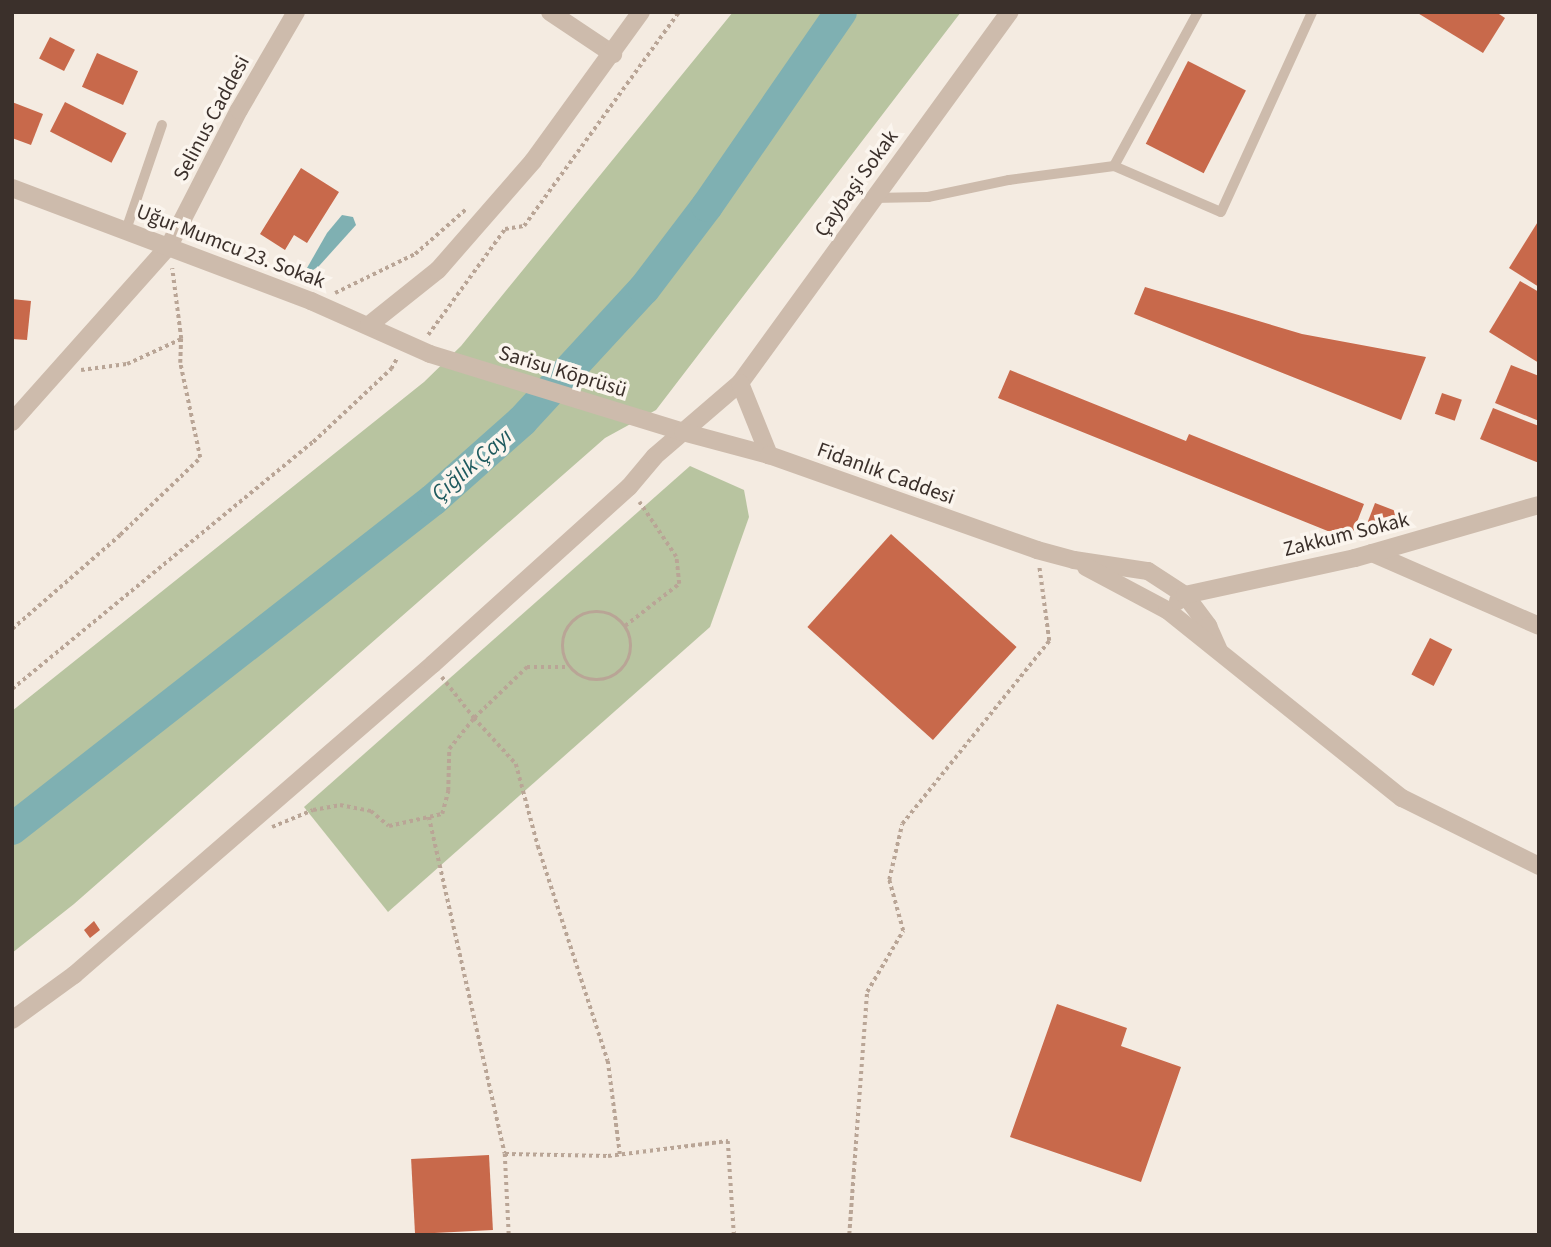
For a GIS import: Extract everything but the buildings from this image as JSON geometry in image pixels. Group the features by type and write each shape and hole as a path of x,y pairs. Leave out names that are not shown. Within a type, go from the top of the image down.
{"street":[{"name":"Selinus Caddesi","path":"12,422 169,246 239,110 296,12"},
{"path":"550,12 613,54"},
{"path":"369,325 438,270 533,161 641,12"},
{"name":"Çaybaşi Sokak","path":"12,1020 74,975 433,664 629,487 655,456 740,383 872,198 1010,12"},
{"name":"Uğur Mumcu 23. Sokak","path":"12,188 311,301 418,349"},
{"name":"Sarisu Kōprüsü","path":"418,349 683,432"},
{"path":"740,383 769,455"},
{"name":"Fidanlık Caddesi","path":"683,432 769,455 1037,550 1074,560 1148,571 1185,595 1208,626 1219,651"},
{"name":"Zakkum Sokak","path":"1167,610 1185,595 1372,553 1539,505"},
{"path":"1372,553 1539,626"},
{"name":"Fidanlık Caddesi","path":"1074,560 1167,610 1402,798 1539,866"}],"lane":[{"path":"1114,166 1198,12"},
{"path":"872,198 928,197 1009,180 1114,166 1221,212 1312,12"},
{"path":"126,230 162,125"}],"path":[{"path":"12,690 313,442 391,369 418,349 505,229 524,226 679,12"},
{"path":"311,301 341,291 415,254 467,209"},
{"path":"12,629 120,535 200,458 180,363 181,339 169,246"},
{"path":"57,372 127,364 181,339"},
{"path":"625,626 679,584 676,556 629,487"},
{"path":"849,1235 867,992 903,931 889,880 902,824 1049,641 1037,550"},
{"path":"597,611 608,613 625,626 631,649 622,670 601,680 578,675 569,667 562,647 564,636 576,618 597,611"},
{"path":"433,664 474,718 516,764 538,846 608,1062 620,1154"},
{"path":"264,830 313,810 340,805 371,811 388,826 442,814 448,791 449,749 474,718 527,667 569,667"},
{"path":"429,817 505,1154 509,1235"},
{"path":"505,1154 620,1154 728,1141 734,1235"}],"green space":[{"path":"733,12 961,12 656,410 605,438 74,904 12,953 12,711 424,382 461,346"},
{"path":"690,466 744,490 749,517 710,627 388,912 304,807"}],"water":[{"path":"342,215 353,217 356,225 319,266 313,270 307,268 327,233"}],"waterway":[{"name":"Çığlık Çayı","path":"12,829 433,500 522,421 644,289 707,206 841,12"}]}
